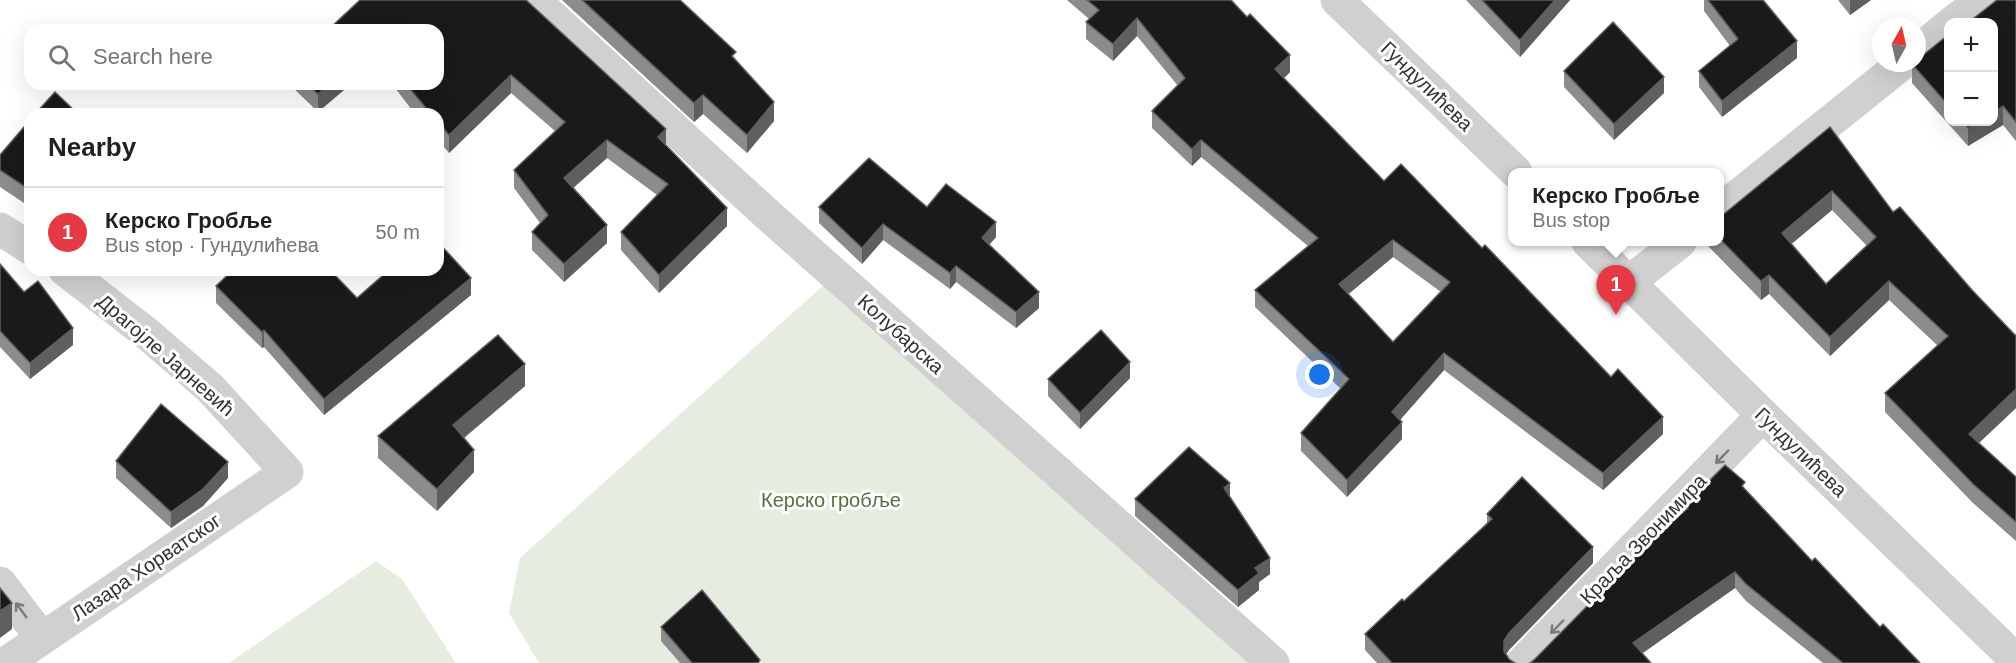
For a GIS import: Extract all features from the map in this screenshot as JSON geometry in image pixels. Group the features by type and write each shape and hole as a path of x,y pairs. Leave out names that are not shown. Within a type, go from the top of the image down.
{"street":[{"name":"Колубарска","path":"534,0 776,223 1273,663"},
{"name":"Гундулићева","path":"1337,0 1512,168"},
{"path":"1958,18 1982,0"},
{"path":"1926,45 1944,30"},
{"path":"1724,206 1892,72"},
{"path":"0,229 24,244"},
{"name":"Гундулићева","path":"1592,246 2016,660"},
{"path":"1629,282 1675,246"},
{"name":"Драгојле Јарневић","path":"73,276 145,332 210,388 287,472"},
{"name":"Краља Звонимира","path":"1522,663 1763,415"},
{"name":"Лазара Хорватског","path":"6,663 41,637 287,472"},
{"path":"0,583 41,637"}],"green space":[{"name":"Керско гробље","path":"827,282 1280,663 539,663 509,613 520,558"},
{"path":"376,561 402,579 456,663 229,663"}],"building":[{"path":"360,0 526,0 666,129 658,137 727,208 659,275 621,232 668,184 607,140 564,178 607,225 564,264 532,232 548,215 514,170 565,122 511,75 449,135 444,129 444,108 426,108 411,90 444,90 444,24 334,24"},
{"path":"582,0 680,0 736,52 732,56 774,102 747,135 703,95 694,103"},
{"path":"1087,0 1231,0 1247,17 1250,14 1290,55 1275,69 1384,181 1401,164 1482,248 1485,245 1611,377 1618,369 1663,417 1603,473 1444,353 1392,412 1402,422 1347,480 1301,433 1349,379 1255,290 1318,238 1201,140 1192,149 1152,111 1185,78 1137,18 1113,44 1086,22 1099,10","holes":["1393,240 1450,282 1393,342 1339,284"]},
{"path":"1482,0 1555,0 1520,40"},
{"path":"1708,0 1763,0 1797,41 1722,101 1699,71 1738,39"},
{"path":"1997,0 2016,0 2016,122 2003,106 1998,109 1998,18 1974,18"},
{"path":"1613,22 1664,77 1614,124 1564,71"},
{"path":"1944,38 1944,100 1919,72 1926,72 1926,53"},
{"path":"55,92 72,108 40,108"},
{"path":"24,127 24,186 0,170 0,155"},
{"path":"1830,127 1893,212 1900,207 1972,290 2016,335 2016,389 1969,434 2016,477 2016,522 1973,484 1885,393 1948,336 1889,281 1830,337 1769,275 1761,281 1724,243 1724,214","holes":["1832,191 1876,237 1826,284 1782,233"]},
{"path":"869,158 927,207 946,184 996,222 982,238 1039,292 1016,312 956,266 950,273 883,224 862,248 819,207"},
{"path":"444,249 471,278 324,399 264,330 262,332 216,286 227,276 336,276 357,298 382,276 444,276"},
{"path":"0,264 24,292 38,281 73,328 30,363 0,331"},
{"path":"1101,330 1130,362 1080,413 1048,379"},
{"path":"498,335 525,364 453,425 474,450 437,489 378,436"},
{"path":"161,404 228,462 203,489 171,512 116,461"},
{"path":"1189,447 1230,483 1224,488 1270,558 1255,568 1259,573 1238,590 1135,499"},
{"path":"1725,465 1745,482 1742,486 1812,561 1815,558 1880,627 1883,624 1920,663 1843,663 1746,584 1735,572 1633,643 1651,663 1530,663 1654,538 1688,508 1685,505"},
{"path":"1522,477 1593,547 1509,633 1504,641 1504,651 1515,663 1392,663 1365,634 1492,519 1487,514"},
{"path":"0,588 12,603 0,611"},
{"path":"702,590 760,660 758,663 692,663 661,627"}],"place":[{"name":"Керско Гробље","path":"1616,315"}]}
